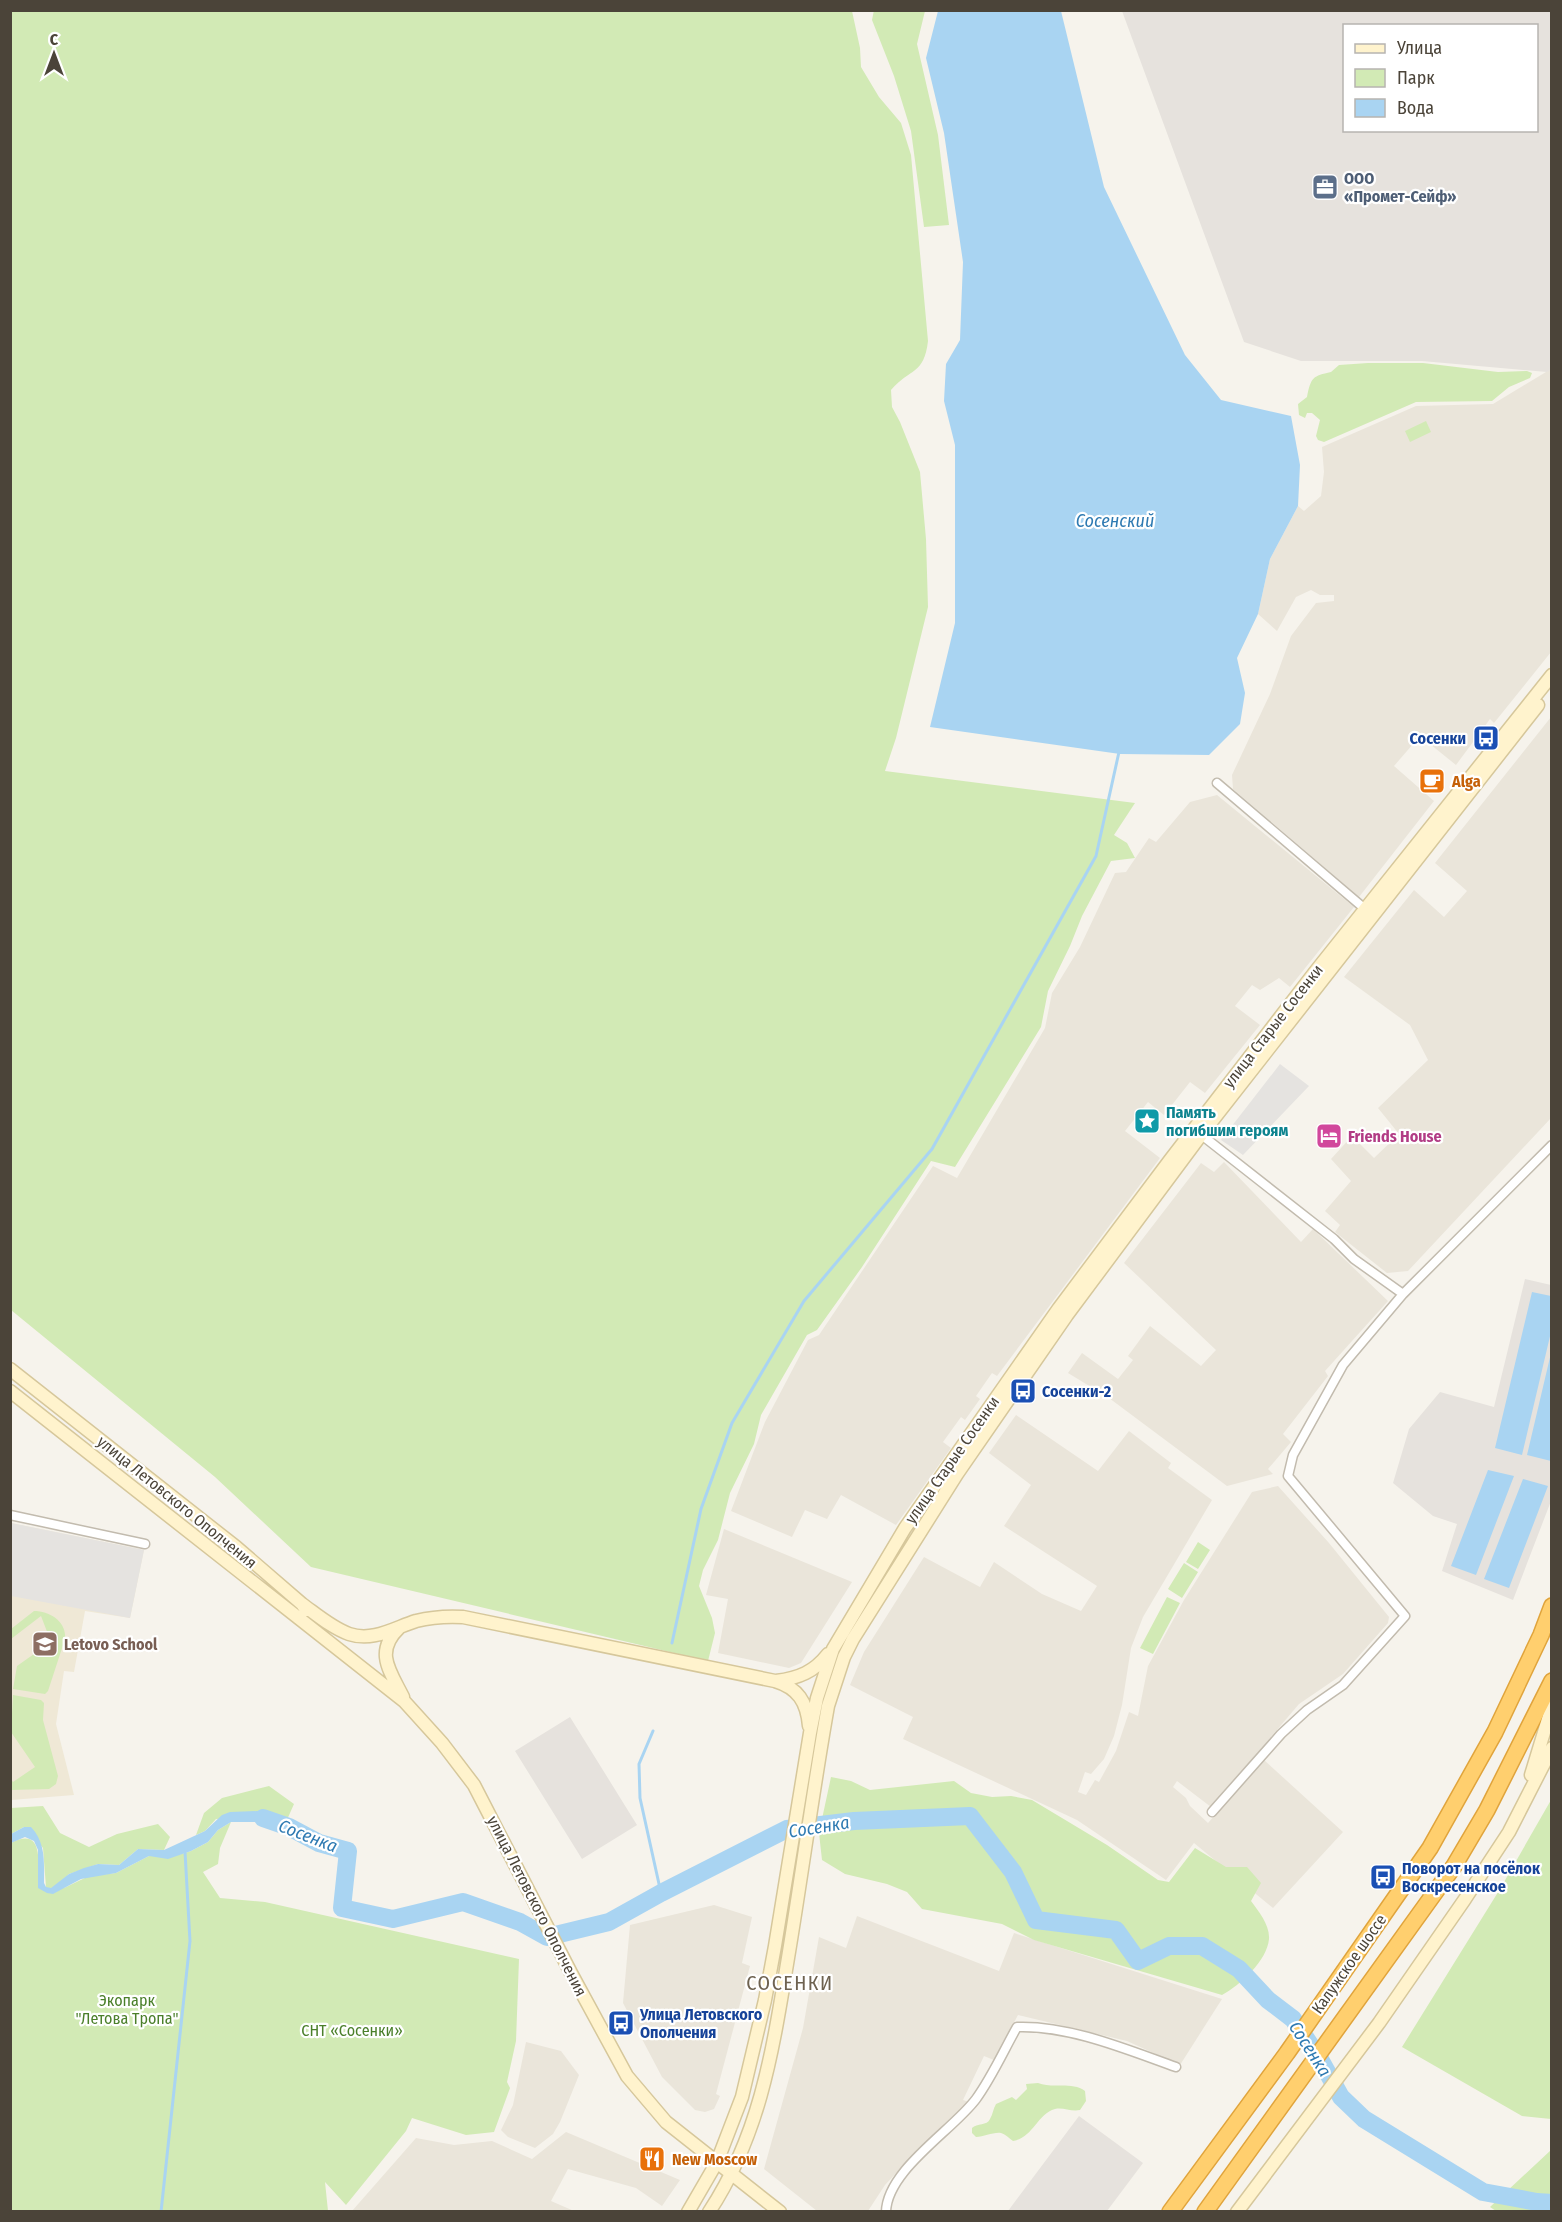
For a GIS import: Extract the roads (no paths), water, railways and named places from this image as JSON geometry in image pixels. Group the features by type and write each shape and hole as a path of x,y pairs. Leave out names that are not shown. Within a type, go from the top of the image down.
{"highway":[{"name":"Калужское шоссе","path":"1170,2211 1287,2053 1430,1848 1464,1789 1518,1685 1551,1606"},
{"name":"Калужское шоссе","path":"1205,2211 1454,1866 1487,1810 1551,1681"}],"main road":[{"name":"улица Старые Сосенки","path":"688,2211 717,2162 742,2097 765,2000 788,1878 828,1706 844,1657 854,1639 957,1474 1006,1401 1197,1132 1365,909 1551,675"},
{"name":"улица Старые Сосенки","path":"709,2211 732,2175 757,2111 775,2039 801,1881 810,1733 817,1698 833,1649 905,1528 1059,1308 1551,688"},
{"name":"улица Летовского Ополчения","path":"10,1370 236,1547 302,1604 332,1645"},
{"name":"улица Летовского Ополчения","path":"10,1391 404,1701 442,1743 474,1785 499,1830 538,1911 627,2076 666,2122 780,2211"},
{"path":"302,1604 348,1634 375,1635 439,1616 463,1617 775,1681 787,1685 801,1697 808,1714 810,1733"},
{"path":"399,1628 391,1636 385,1652 387,1663 404,1701"},
{"path":"775,1681 811,1672 833,1649"},
{"path":"1521,1808 1551,1706"},
{"path":"1238,2211 1379,2023 1466,1899 1509,1832 1551,1748"}],"street":[{"path":"1217,783 1365,909"},
{"path":"1197,1132 1334,1239 1354,1259 1403,1294"},
{"path":"1212,1812 1281,1734 1307,1710 1343,1685 1404,1616 1288,1476 1293,1455 1343,1365 1403,1294 1551,1145"},
{"path":"10,1515 145,1544"},
{"path":"886,2211 891,2190 906,2171 975,2100 1017,2027 1036,2026 1112,2043 1176,2067"}],"water":[{"name":"Сосенский","path":"938,11 1061,11 1104,187 1185,355 1221,400 1291,416 1300,465 1298,506 1270,559 1258,614 1237,658 1245,693 1240,724 1209,755 1120,754 930,727 955,623 955,445 944,401 946,364 960,340 963,262 944,133 926,58"},
{"path":"1532,1292 1551,1296 1551,1332 1522,1455 1495,1448"},
{"path":"1551,1353 1552,1461 1527,1455"},
{"path":"1488,1470 1514,1476 1476,1575 1451,1566"},
{"path":"1523,1479 1548,1486 1509,1588 1484,1579"},
{"path":"258,1811 276,1816 286,1822 286,1835 262,1822 231,1822 218,1830 208,1842 191,1851 168,1859 149,1856 116,1873 81,1879 53,1894 38,1888 38,1850 34,1841 25,1837 11,1843 11,1834 24,1827 31,1827 42,1846 44,1883 46,1887 51,1888 69,1874 84,1868 98,1864 119,1865 138,1849 164,1850 205,1831 222,1815 230,1812"}],"waterway":[{"path":"672,1643 701,1509 732,1423 804,1301 932,1149 1096,856 1119,752"},
{"path":"653,1731 639,1764 640,1798 661,1893"},
{"name":"Сосенка","path":"263,1818 289,1827 319,1843 348,1851 342,1908 393,1919 463,1902 520,1922 547,1937 609,1922 787,1829 854,1821 970,1816 1013,1872 1036,1920 1116,1930 1138,1961 1169,1946 1202,1946 1239,1969 1268,2000 1293,2019 1321,2061 1341,2097 1364,2119 1483,2192 1552,2203"},
{"path":"161,2212 190,1941 185,1852"}],"place":[{"name":"ООО «Промет-Сейф»","path":"1325,187"},
{"name":"Сосенки","path":"1486,738"},
{"name":"Alga","path":"1432,781"},
{"name":"Память погибшим героям","path":"1147,1121"},
{"name":"Friends House","path":"1329,1136"},
{"name":"Сосенки-2","path":"1023,1391"},
{"name":"Letovo School","path":"45,1644"},
{"name":"Поворот на посёлок Воскресенское","path":"1383,1877"},
{"name":"Улица Летовского Ополчения","path":"621,2023"},
{"name":"New Moscow","path":"652,2159"}],"district":[{"name":"СОСЕНКИ","path":"790,1983"}],"park label":[{"name":"Экопарк \"Летова Тропа\"","path":"127,2009"},
{"name":"СНТ «Сосенки»","path":"352,2030"}]}
